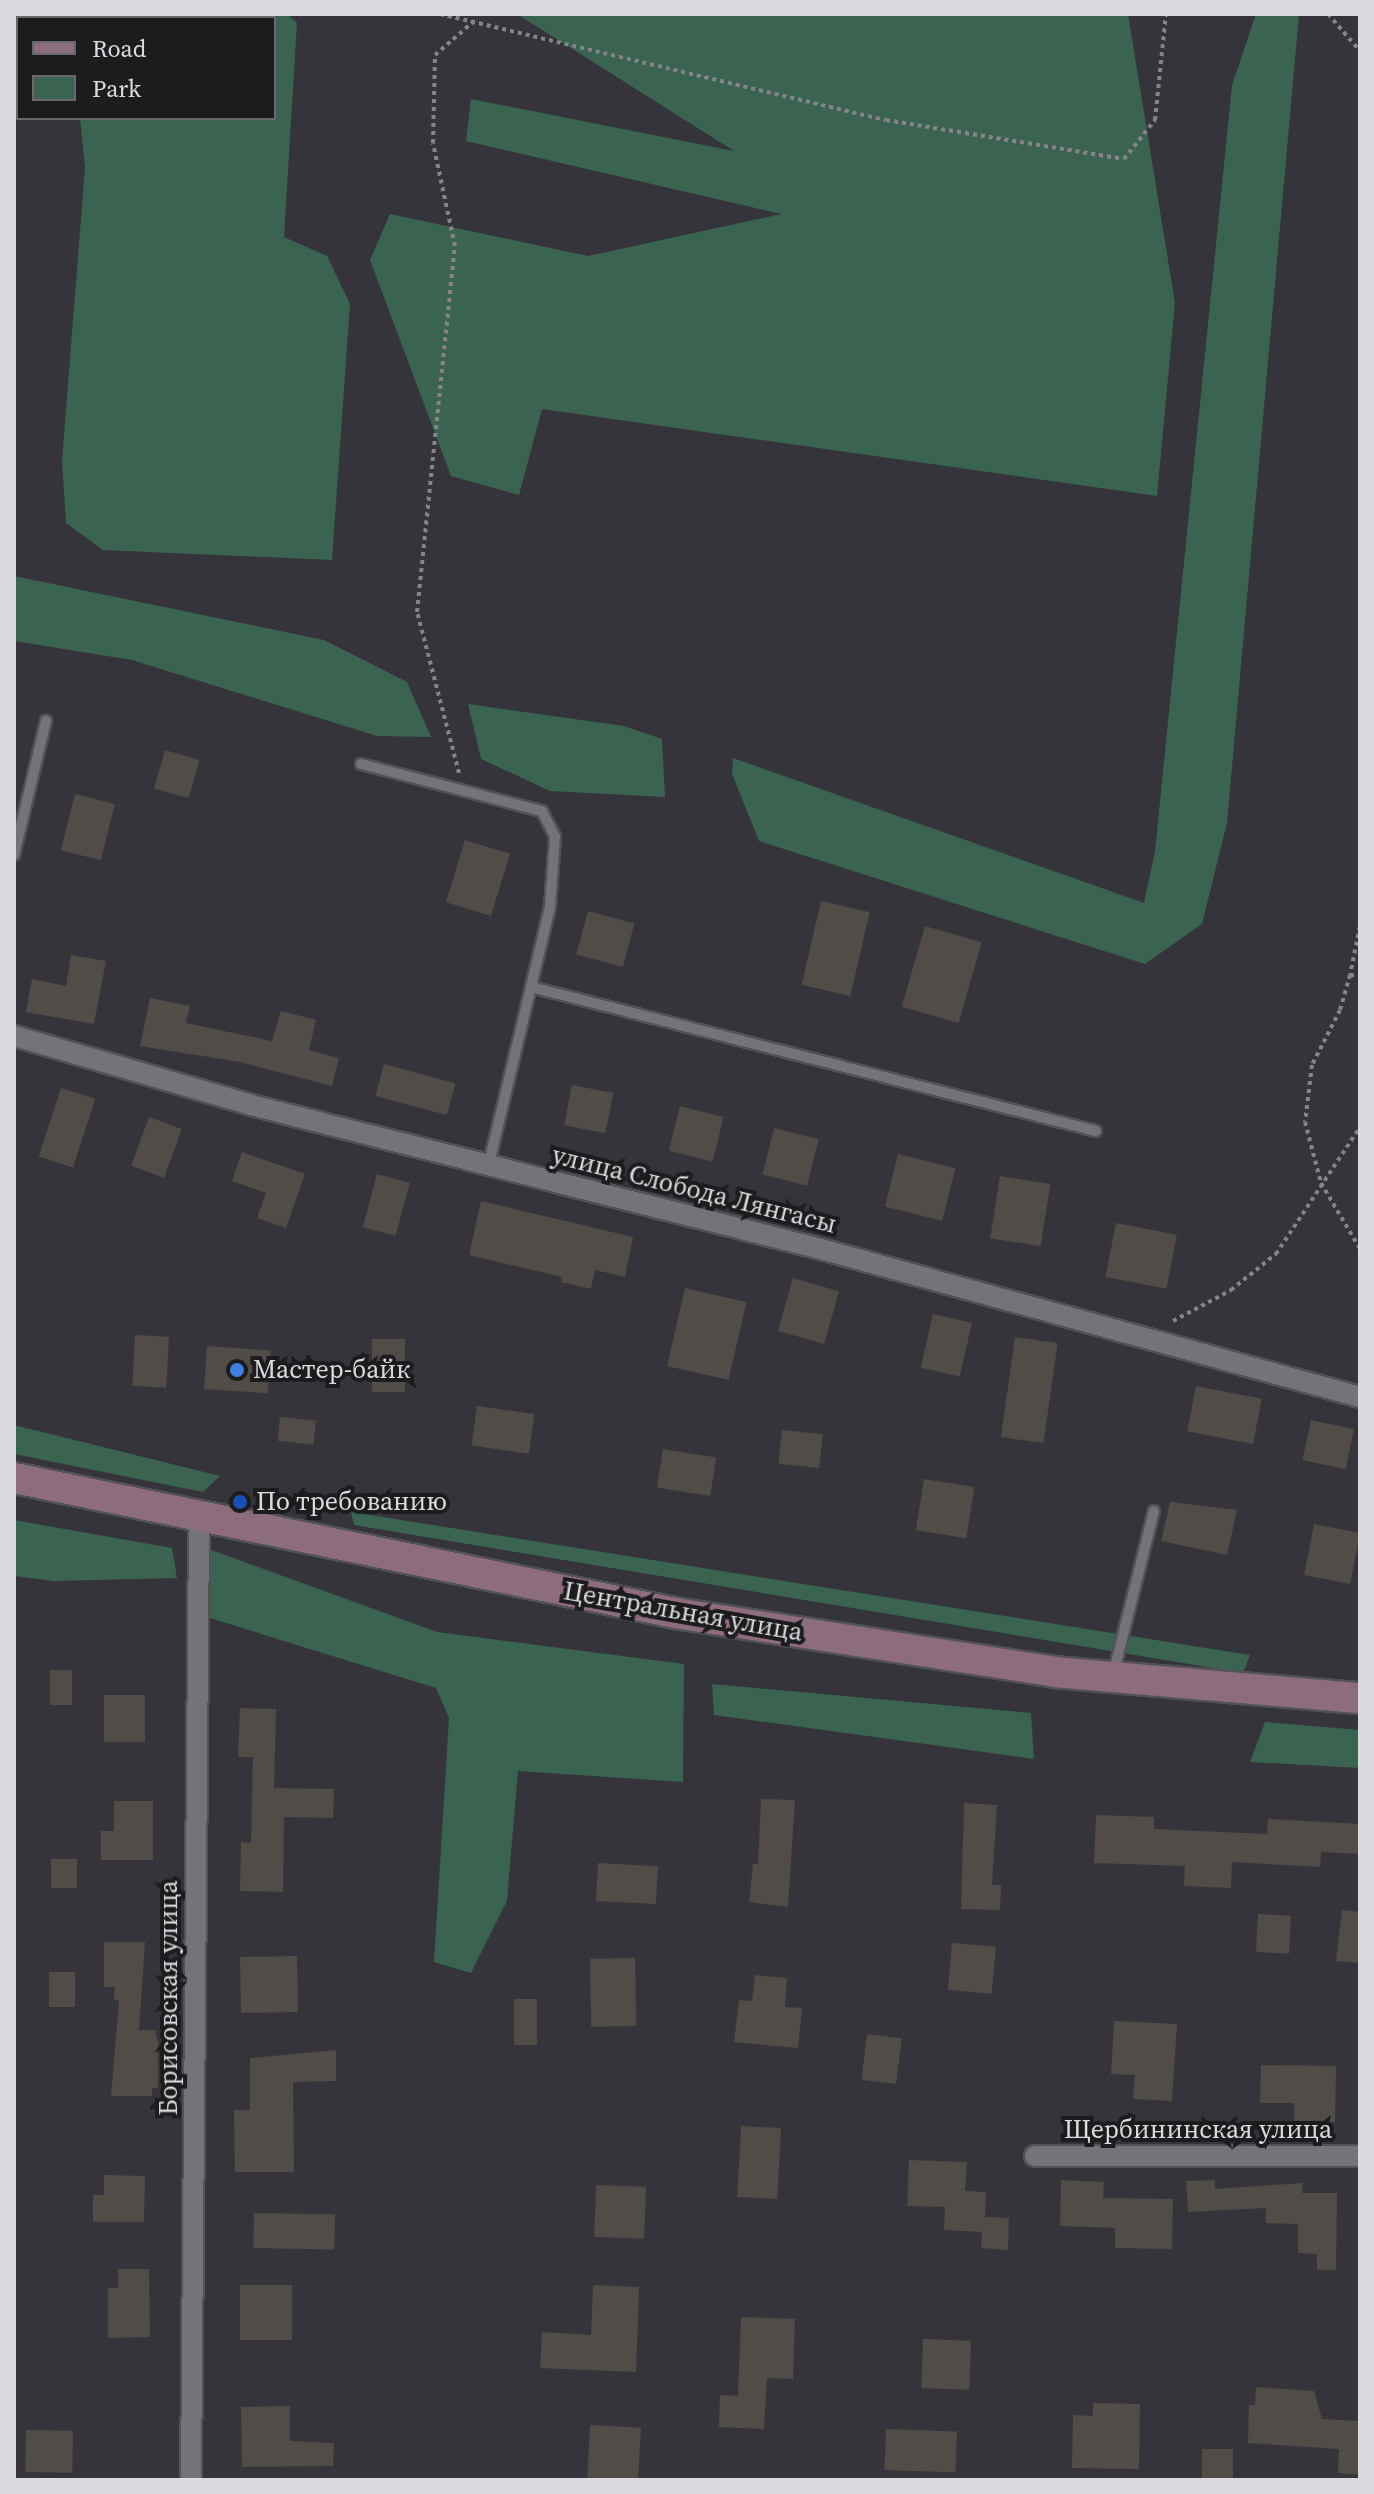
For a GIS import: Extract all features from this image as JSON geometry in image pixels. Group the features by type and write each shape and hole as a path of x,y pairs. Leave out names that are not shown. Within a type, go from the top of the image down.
{"street":[{"name":"улица Слобода Лянгасы","path":"14,1036 251,1105 489,1164 1360,1397"},
{"name":"Центральная улица","path":"14,1478 675,1613 1113,1677 1360,1698"},
{"name":"Борисовская улица","path":"191,2480 199,1517"},
{"name":"Щербининская улица","path":"1035,2156 1360,2156"}],"lane":[{"path":"14,855 46,721"},
{"path":"361,764 542,811 555,837 550,907 489,1164"},
{"path":"531,987 1096,1131"},
{"path":"1113,1677 1154,1511"}],"path":[{"path":"440,14 886,120 1124,159 1155,120 1166,14"},
{"path":"1328,14 1360,51"},
{"path":"464,791 417,612 455,246 433,143 435,55 473,22"},
{"path":"1360,926 1340,1010 1312,1065 1305,1122 1321,1183 1360,1249"},
{"path":"1350,975 1360,976"},
{"path":"1133,1335 1181,1318 1231,1290 1276,1254 1360,1127"}],"green space":[{"path":"287,14 297,23 284,237 327,256 350,304 332,560 103,550 66,523 62,461 85,167 80,120 276,120 276,16 152,16"},
{"path":"517,14 1128,14 1175,303 1157,496 542,409 519,495 451,476 370,260 390,214 588,256 781,214 466,141 471,99 734,151"},
{"path":"1256,14 1299,14 1227,823 1202,924 1145,964 759,841 732,774 733,758 1144,903 1155,851 1232,85"},
{"path":"14,576 324,640 407,682 431,737 377,736 132,660 14,641"},
{"path":"468,704 624,726 662,739 665,797 550,791 481,759"},
{"path":"14,1425 220,1476 203,1492 14,1454"},
{"path":"351,1512 1250,1655 1243,1673 354,1525"},
{"path":"14,1520 172,1548 177,1578 54,1581 14,1576"},
{"path":"206,1548 437,1632 684,1664 683,1782 518,1771 507,1901 471,1973 434,1962 449,1718 436,1688 210,1618"},
{"path":"712,1684 1031,1713 1034,1759 714,1715"},
{"path":"1265,1722 1360,1730 1360,1768 1250,1762"}],"building":[{"path":"165,750 200,760 189,798 154,788"},
{"path":"75,794 115,804 101,860 61,850"},
{"path":"465,840 510,854 491,916 446,902"},
{"path":"821,901 870,912 850,996 802,985"},
{"path":"588,911 634,923 623,967 576,954"},
{"path":"925,926 982,942 959,1023 902,1007"},
{"path":"71,955 106,961 94,1024 26,1012 32,979 66,986"},
{"path":"150,998 190,1006 186,1023 272,1041 281,1011 316,1020 309,1050 339,1058 332,1086 240,1062 140,1046"},
{"path":"384,1064 455,1083 447,1115 375,1096"},
{"path":"572,1085 613,1093 605,1133 564,1125"},
{"path":"61,1088 95,1099 73,1168 39,1156"},
{"path":"680,1106 724,1117 713,1162 669,1151"},
{"path":"149,1117 182,1129 164,1178 131,1166"},
{"path":"774,1128 819,1139 807,1186 762,1175"},
{"path":"242,1152 305,1174 286,1228 257,1218 266,1193 232,1181"},
{"path":"898,1154 955,1168 942,1221 885,1206"},
{"path":"377,1174 410,1183 396,1236 363,1227"},
{"path":"1000,1176 1050,1184 1041,1246 990,1238"},
{"path":"481,1201 633,1237 625,1277 595,1270 591,1289 561,1282 562,1277 469,1255"},
{"path":"1116,1223 1177,1235 1166,1289 1106,1277"},
{"path":"793,1278 839,1291 824,1344 778,1331"},
{"path":"685,1288 746,1302 728,1380 667,1366"},
{"path":"933,1314 972,1323 960,1377 921,1368"},
{"path":"135,1335 169,1337 166,1388 132,1386"},
{"path":"1015,1337 1058,1343 1044,1443 1001,1437"},
{"path":"372,1339 405,1339 405,1392 372,1392"},
{"name":"Мастер-байк","path":"207,1346 271,1350 268,1393 204,1389"},
{"path":"1196,1386 1262,1399 1253,1444 1187,1431"},
{"path":"477,1406 534,1414 529,1454 471,1446"},
{"path":"280,1417 316,1421 313,1445 277,1441"},
{"path":"1311,1420 1354,1429 1346,1469 1302,1460"},
{"path":"782,1430 823,1434 819,1468 778,1464"},
{"path":"663,1449 716,1457 710,1496 657,1488"},
{"path":"924,1479 974,1487 966,1538 916,1530"},
{"path":"1170,1502 1237,1510 1227,1555 1161,1541"},
{"path":"1314,1524 1360,1533 1350,1584 1304,1575"},
{"path":"50,1670 72,1670 72,1705 50,1705"},
{"path":"104,1695 145,1695 145,1742 104,1742"},
{"path":"240,1708 276,1709 274,1788 334,1789 333,1818 284,1817 283,1892 240,1891 241,1842 251,1843 253,1757 238,1757"},
{"path":"761,1799 795,1800 788,1907 749,1902 753,1864 758,1864"},
{"path":"114,1801 153,1801 153,1860 101,1860 101,1831 114,1831"},
{"path":"964,1803 997,1805 992,1885 1001,1885 1000,1910 961,1909"},
{"path":"1096,1815 1154,1817 1154,1829 1267,1834 1268,1819 1360,1824 1360,1854 1321,1852 1320,1867 1232,1862 1231,1888 1184,1886 1185,1866 1094,1863"},
{"path":"51,1859 77,1859 77,1888 51,1888"},
{"path":"598,1863 658,1866 656,1904 596,1901"},
{"path":"1342,1910 1360,1912 1360,1963 1336,1961"},
{"path":"1258,1914 1291,1916 1289,1954 1256,1952"},
{"path":"104,1942 145,1942 139,2030 155,2030 158,2041 158,2088 152,2088 152,2096 111,2096 119,2000 114,2000 115,1987 104,1987"},
{"path":"952,1943 996,1947 992,1994 948,1990"},
{"path":"297,1956 298,2012 241,2013 240,1957"},
{"path":"635,1958 636,2026 591,2027 590,1959"},
{"path":"49,1972 75,1972 75,2007 49,2007"},
{"path":"755,1975 787,1978 785,2007 802,2008 798,2048 734,2042 739,2000 752,2001"},
{"path":"514,1999 537,1999 537,2045 514,2045"},
{"path":"1114,2021 1177,2024 1172,2101 1133,2099 1135,2075 1111,2074"},
{"path":"867,2034 902,2038 896,2084 861,2080"},
{"path":"336,2050 336,2081 293,2082 294,2172 235,2172 234,2110 250,2110 250,2058"},
{"path":"1261,2065 1336,2066 1335,2122 1294,2121 1294,2103 1260,2103"},
{"path":"741,2126 781,2128 777,2199 737,2197"},
{"path":"909,2160 967,2162 965,2191 986,2192 985,2217 1009,2218 1008,2250 981,2248 982,2232 944,2230 945,2207 907,2206"},
{"path":"104,2175 145,2176 144,2222 93,2222 93,2195 104,2195"},
{"path":"1061,2180 1104,2182 1103,2198 1173,2199 1172,2249 1115,2248 1115,2228 1060,2226"},
{"path":"1215,2180 1215,2189 1303,2183 1302,2193 1337,2193 1336,2270 1317,2270 1317,2254 1298,2253 1298,2224 1266,2223 1266,2208 1188,2212 1186,2181"},
{"path":"596,2185 646,2187 644,2239 594,2237"},
{"path":"254,2213 335,2214 334,2249 253,2248"},
{"path":"118,2269 149,2269 150,2337 108,2338 108,2288 118,2288"},
{"path":"240,2285 292,2285 292,2340 240,2340"},
{"path":"593,2285 639,2287 636,2372 540,2368 542,2332 591,2335"},
{"path":"741,2317 795,2319 793,2379 767,2378 764,2429 719,2427 720,2395 738,2396"},
{"path":"923,2339 971,2341 969,2390 921,2388"},
{"path":"1256,2387 1314,2391 1322,2419 1360,2421 1360,2475 1338,2473 1339,2449 1248,2443 1249,2405 1255,2405"},
{"path":"1093,2403 1140,2404 1139,2469 1072,2468 1073,2415 1093,2416"},
{"path":"290,2406 290,2441 334,2443 333,2466 242,2467 241,2407"},
{"path":"590,2425 641,2428 638,2480 587,2480"},
{"path":"886,2429 957,2431 956,2472 885,2470"},
{"path":"26,2430 73,2431 72,2473 25,2472"},
{"path":"1202,2449 1233,2449 1233,2480 1202,2480"}],"place":[{"name":"Мастер-байк","path":"237,1370"},
{"name":"По требованию","path":"240,1502"}]}
